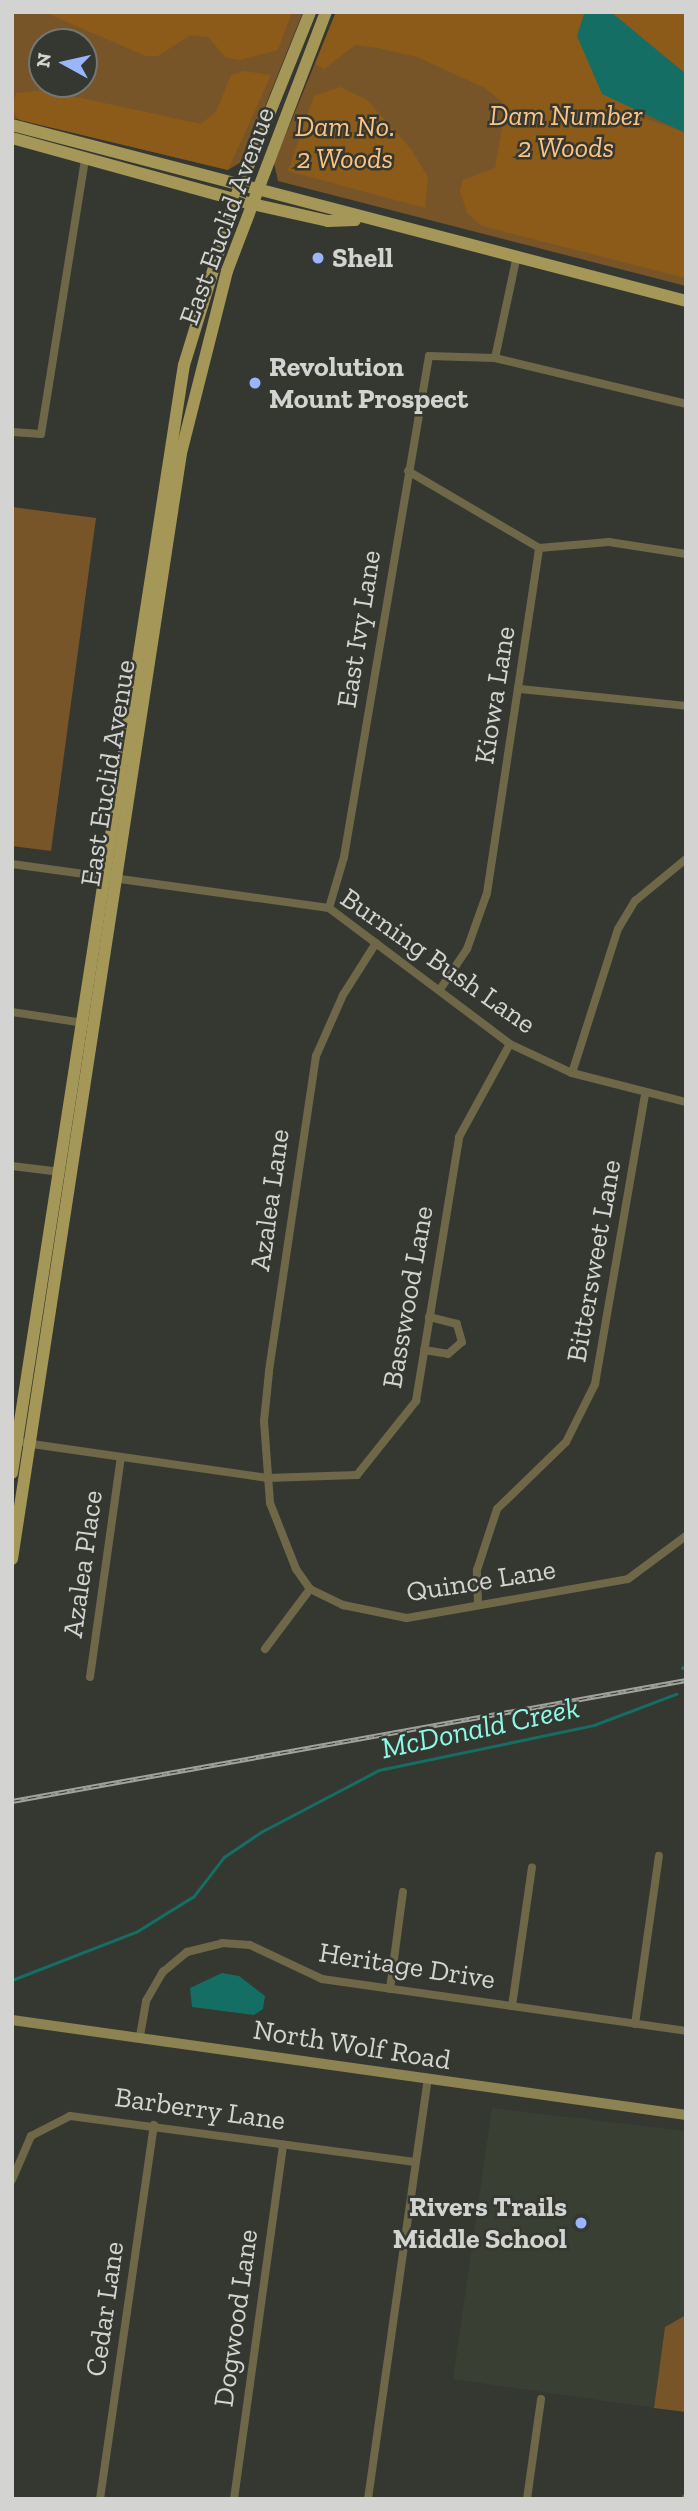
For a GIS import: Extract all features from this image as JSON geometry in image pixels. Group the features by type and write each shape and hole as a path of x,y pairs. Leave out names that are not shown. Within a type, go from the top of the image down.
{"main road":[{"name":"East Euclid Avenue","path":"12,1473 20,1442 88,1024 184,365 235,199 310,12"},
{"name":"East Euclid Avenue","path":"110,877 181,453 210,331 252,204 326,12"},
{"path":"12,125 333,206 355,219 686,301"},
{"path":"12,138 252,204 328,221 355,219"},
{"name":"East Euclid Avenue","path":"12,1559 20,1442"},
{"name":"North Wolf Road","path":"12,2020 686,2115"}],"street":[{"path":"12,432 41,434 85,158"},
{"path":"516,260 495,358 686,404"},
{"name":"East Ivy Lane","path":"329,908 344,857 429,356 495,358"},
{"path":"408,471 539,548 609,542 686,554"},
{"name":"Kiowa Lane","path":"441,988 467,949 487,893 520,689 539,548"},
{"path":"520,689 686,706"},
{"path":"572,1073 618,929 635,901 686,859"},
{"name":"Burning Bush Lane","path":"12,863 329,908 441,988 510,1044 572,1073 645,1096 686,1102"},
{"name":"Azalea Lane","path":"267,1478 264,1421 308,1095 327,1026 376,943"},
{"path":"12,1012 88,1024"},
{"name":"Basswood Lane","path":"20,1442 267,1478 357,1475 416,1401 459,1137 510,1044"},
{"name":"Bittersweet Lane","path":"478,1604 477,1570 497,1509 566,1442 595,1384 645,1096"},
{"path":"12,1166 64,1173"},
{"path":"424,1350 448,1354 462,1342 457,1324 429,1317"},
{"name":"Azalea Place","path":"90,1677 121,1457"},
{"path":"265,1649 310,1589 278,1535 267,1478"},
{"name":"Quince Lane","path":"310,1589 386,1618 628,1579 686,1536"},
{"path":"635,2024 659,1856"},
{"path":"512,2006 532,1867"},
{"path":"390,1989 403,1892"},
{"name":"Heritage Drive","path":"140,2036 155,1982 179,1957 210,1944 250,1945 311,1976 686,2031"},
{"path":"368,2499 428,2080"},
{"name":"Barberry Lane","path":"12,2180 26,2141 47,2123 82,2116 415,2162"},
{"name":"Cedar Lane","path":"100,2499 154,2125"},
{"name":"Dogwood Lane","path":"234,2499 283,2144"},
{"path":"527,2499 541,2399"}],"shaded area":[{"name":"Rivers Trails Middle School","path":"492,2108 686,2131 686,2315 665,2327 654,2408 453,2379"}],"green space":[{"path":"12,12 303,12 243,161 228,170 12,118"},
{"path":"44,12 292,12 278,50 239,60 225,57 208,37 190,35 158,56 146,56 98,35 98,28 81,28"},
{"name":"Dam Number 2 Woods","path":"336,12 686,12 686,286 278,181 274,163"},
{"name":"Dam No. 2 Woods","path":"336,12 589,12 584,14 647,119 686,133 686,278 482,226 467,213 460,191 463,180 495,168 506,105 485,88 417,57 377,48 355,45 324,69 315,64"},
{"path":"611,12 686,12 686,74 683,73"},
{"path":"244,71 271,75 228,170 20,120 12,109 16,93 28,92 28,98 81,98 201,124 216,112 231,75"},
{"name":"Dam No. 2 Woods","path":"340,87 367,100 411,149 428,177 425,208 288,171 314,96"},
{"path":"12,507 96,518 51,851 12,846"},
{"path":"686,2315 686,2412 654,2408 665,2327"}],"water":[{"path":"611,12 686,74 686,133 602,94 577,36 584,14"},
{"path":"222,1973 239,1976 265,1996 263,2009 254,2015 192,2007 190,1988"}],"waterway":[{"name":"McDonald Creek","path":"682,1668 686,1665"},
{"name":"McDonald Creek","path":"12,1980 136,1932 194,1896 224,1857 261,1832 379,1770 594,1725 676,1694"}],"railway":[{"path":"12,1801 686,1680"}],"place":[{"name":"Shell","path":"318,258"},
{"name":"Revolution Mount Prospect","path":"255,383"},
{"name":"Rivers Trails Middle School","path":"581,2223"}]}
